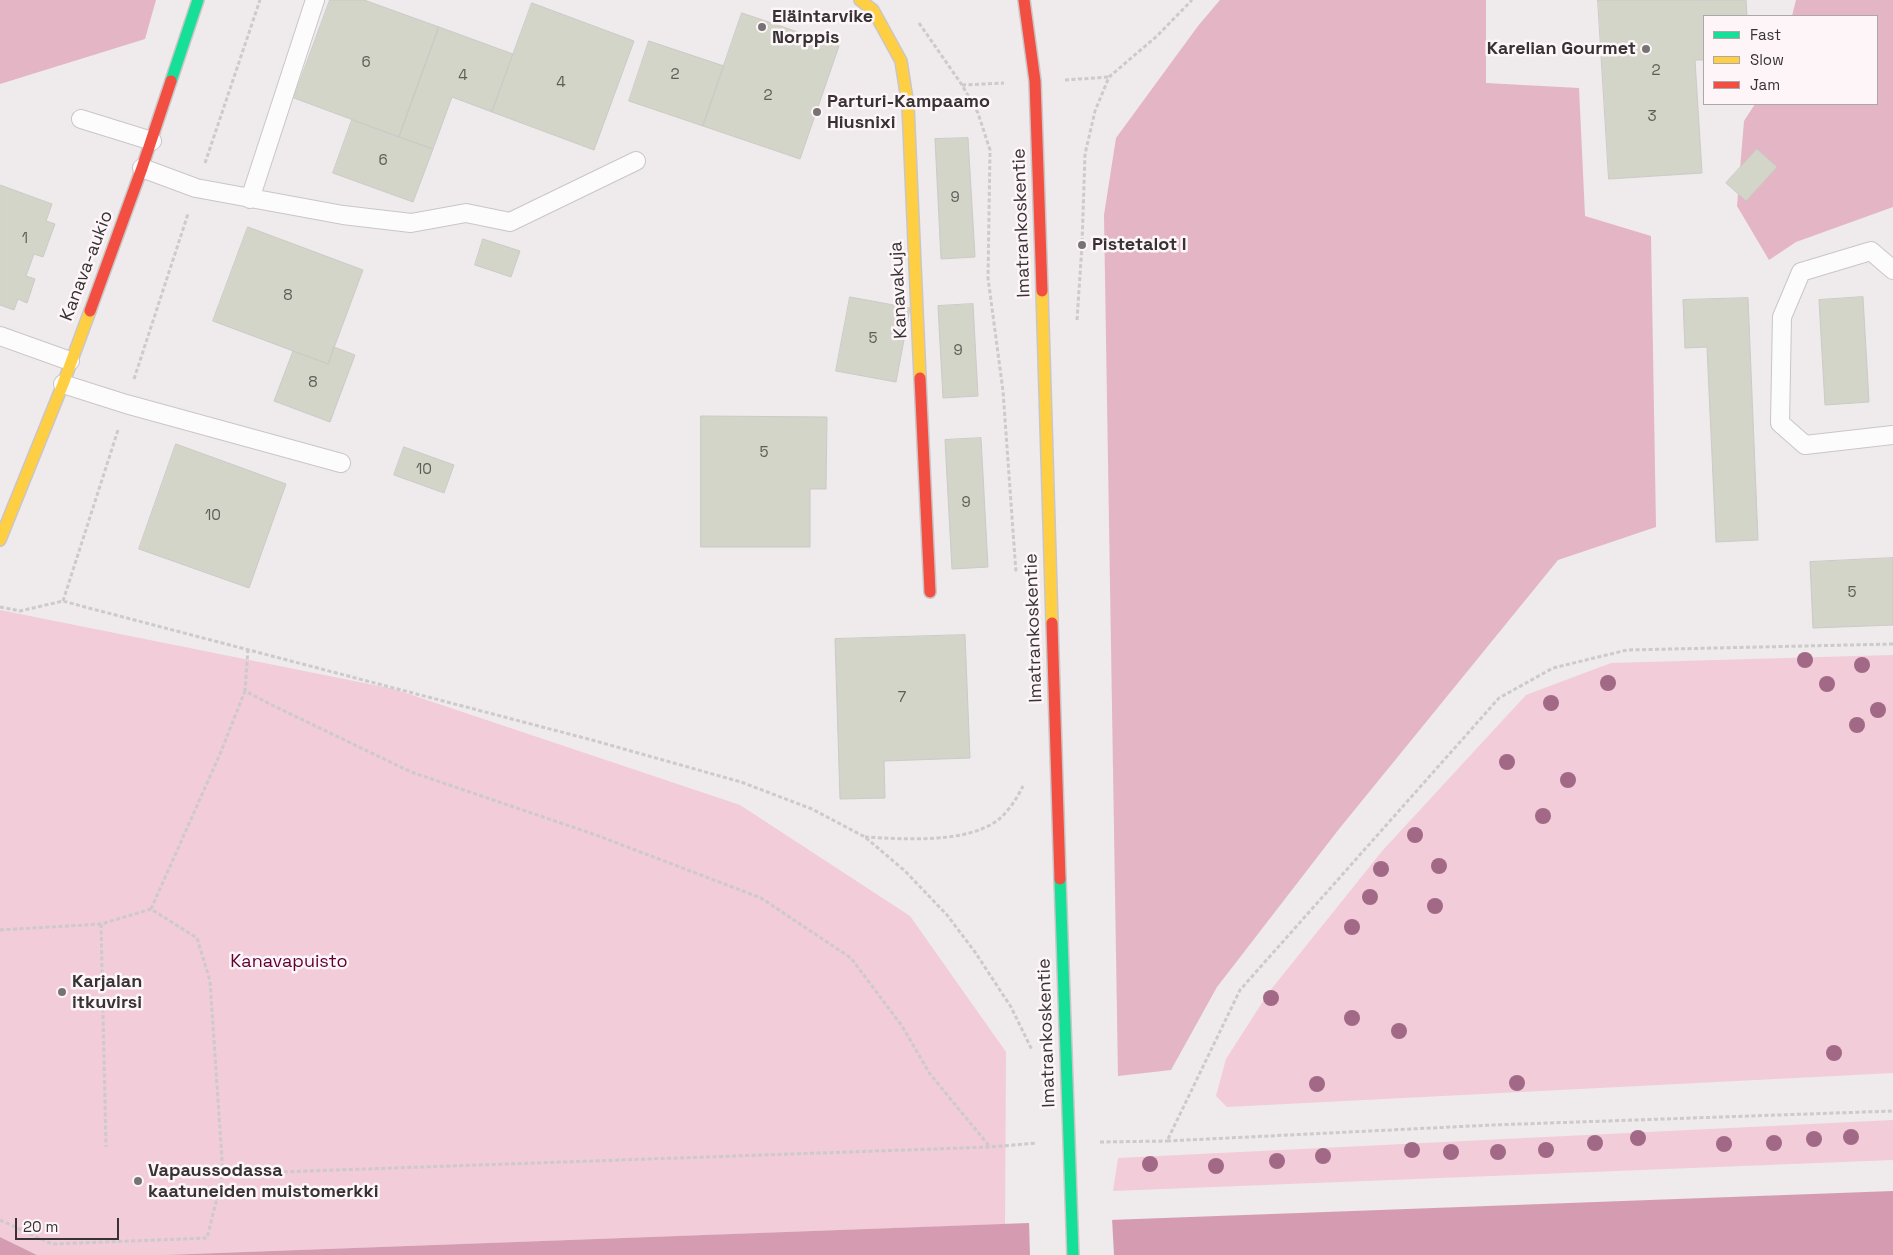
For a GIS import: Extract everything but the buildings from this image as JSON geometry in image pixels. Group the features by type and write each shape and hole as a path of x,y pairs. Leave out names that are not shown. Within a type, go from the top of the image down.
{"main road":[{"name":"Kanava-aukio","path":"0,540 63,384 152,141 198,0"},
{"name":"Kanavakuja","path":"860,0 873,10 901,61 908,106 930,592"},
{"name":"Imatrankoskentie","path":"1024,0 1035,82 1073,1255"}],"lane":[{"path":"250,199 315,0"},
{"path":"81,119 152,141"},
{"path":"142,168 196,188 343,215 411,223 466,213 510,222 636,161"},
{"path":"1893,270 1871,251 1801,272 1782,317 1780,422 1805,445 1893,435"},
{"path":"0,336 70,361"},
{"path":"63,384 126,404 341,463"}],"path":[{"path":"63,601 196,188 260,0"},
{"path":"1076,324 1082,246 1085,154 1095,111 1109,77 1157,36 1192,0"},
{"path":"916,19 962,84 978,113 990,150 988,278 1003,391 1016,577"},
{"path":"0,607 20,611 63,601 592,740 741,782 812,809 865,837 904,871 946,915 975,952 1011,1007 1034,1054"},
{"path":"1167,1141 1240,990 1500,698 1553,668 1627,650 1893,644"},
{"path":"0,930 101,924 151,909 220,754 245,691 248,649"},
{"path":"245,691 411,772 596,835 761,898 851,958 902,1026 930,1074 990,1147"},
{"path":"865,837 954,837 978,829 998,820 1017,798 1025,782"},
{"path":"0,1220 52,1244 207,1238 223,1174 210,981 196,938 151,909"},
{"path":"101,924 106,1147"},
{"path":"1099,1142 1167,1141 1482,1126 1893,1110"},
{"path":"1099,1132 1099,1150"},
{"path":"223,1174 990,1147 1039,1143"}],"green space":[{"name":"Kanavapuisto","path":"0,610 394,689 740,805 910,916 1006,1052 1005,1224 164,1255 37,1255 0,1237"},
{"path":"1893,655 1893,1073 1227,1107 1216,1096 1226,1059 1269,992 1383,850 1526,695 1611,663"},
{"path":"1893,1120 1893,1160 1113,1191 1118,1158"}],"shaded area":[{"path":"0,0 156,0 145,39 0,84"},
{"path":"1220,0 1486,0 1486,83 1579,88 1585,216 1651,236 1656,527 1558,560 1339,829 1217,987 1171,1070 1118,1076 1104,215 1116,138 1198,26"},
{"path":"1796,0 1893,0 1893,207 1796,242 1769,260 1737,206 1744,121 1754,105 1878,105 1878,15 1792,15"},
{"path":"1893,1191 1893,1255 164,1255"},
{"path":"0,1237 37,1255 0,1255"}],"pier":[{"path":"1112,1218 1114,1255 1030,1255 1029,1221"}],"traffic: fast":[{"path":"171,81 198,0"},
{"path":"1060,879 1073,1255"}],"traffic: slow":[{"path":"860,0 873,10 901,61 908,106 920,378"},
{"path":"1042,291 1052,623"},
{"path":"0,540 63,384 90,311"}],"traffic: jam":[{"path":"1024,0 1035,81 1042,291"},
{"path":"90,311 142,168 171,81"},
{"path":"920,378 930,592"},
{"path":"1052,623 1060,879"}],"place":[{"name":"Eläintarvike Norppis","path":"762,27"},
{"name":"Karelian Gourmet","path":"1646,49"},
{"name":"Parturi-Kampaamo Hiusnixi","path":"817,112"},
{"name":"Pistetalot I","path":"1082,245"},
{"name":"Karjalan itkuvirsi","path":"62,992"},
{"name":"Vapaussodassa kaatuneiden muistomerkki","path":"138,1181"}]}
